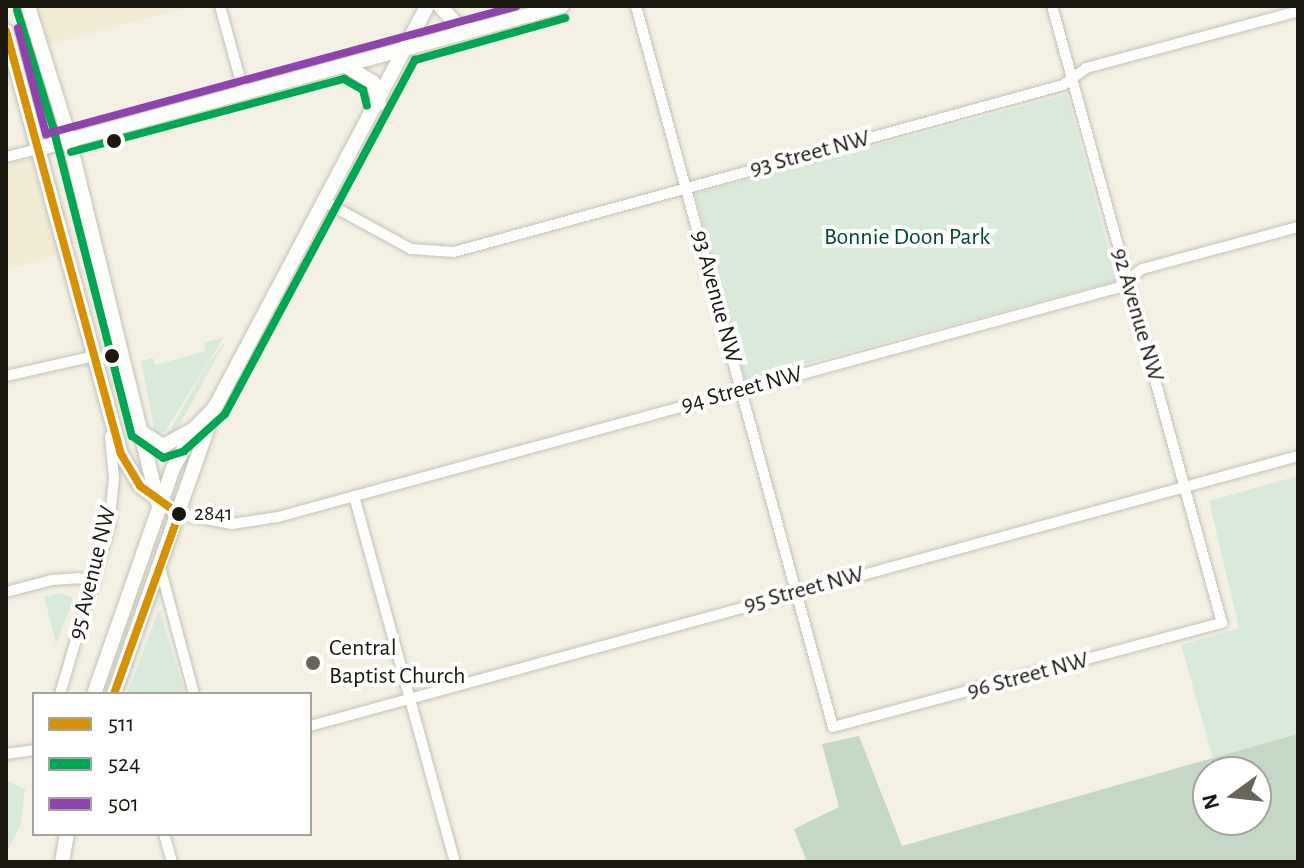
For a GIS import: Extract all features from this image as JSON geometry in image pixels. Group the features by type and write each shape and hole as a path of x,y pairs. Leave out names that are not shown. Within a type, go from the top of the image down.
{"street":[{"name":"95 Avenue NW","path":"28,6 68,140 143,432 158,504"},
{"path":"220,6 244,93"},
{"path":"115,692 215,407 327,203 427,6"},
{"path":"440,6 456,24 473,30"},
{"path":"6,157 562,6"},
{"name":"93 Avenue NW","path":"636,6 833,727"},
{"name":"92 Avenue NW","path":"1052,6 1222,623"},
{"name":"93 Street NW","path":"327,203 401,246 443,254 1063,85 1086,68 1298,11"},
{"name":"95 Avenue NW","path":"6,31 125,463 158,504 179,514"},
{"path":"346,66 373,82 379,103"},
{"name":"94 Street NW","path":"179,514 207,522 252,523 1117,288 1142,269 1298,227"},
{"path":"6,376 95,356"},
{"name":"95 Avenue NW","path":"61,692 109,528 114,478 107,402"},
{"path":"143,432 163,446 196,427 215,407"},
{"path":"95,692 158,504 196,427"},
{"name":"95 Street NW","path":"312,725 1298,456"},
{"path":"354,496 455,862"},
{"path":"160,567 193,692"},
{"path":"6,592 67,579 94,583"},
{"name":"96 Street NW","path":"833,727 1222,623"},
{"path":"6,754 32,750"},
{"path":"62,862 67,836"},
{"path":"165,836 172,862"}],"shaded area":[{"path":"32,6 194,6 43,46"},
{"path":"30,159 59,254 6,270 6,165"}],"green space":[{"name":"Bonnie Doon Park","path":"1067,94 1117,280 745,380 695,194"},
{"path":"224,337 165,432 155,433 141,361 153,358 155,365 206,351 204,343"},
{"path":"227,339 175,433 166,437 209,362"},
{"path":"1298,476 1298,862 867,862 902,847 1192,764 1192,836 1272,836 1272,756 1212,756 1181,645 1239,628 1209,501"},
{"path":"60,593 72,597 72,603 49,662 56,643 44,597"},
{"path":"158,612 184,692 128,692"},
{"path":"1298,734 1298,862 807,862 794,829 839,807 822,744 859,736 902,846 1192,764 1192,836 1272,836 1272,756 1220,756"},
{"path":"6,780 25,789 21,824 6,854"}],"transit line":[{"name":"501","path":"18,28 46,134 516,6"},
{"name":"524","path":"17,10 53,127 132,436 163,458 184,451 225,414 415,60 565,18"},
{"name":"511","path":"6,31 121,454 140,486 179,514 115,692"},
{"name":"524","path":"71,152 344,79 363,90 367,106"}],"place":[{"name":"2841","path":"179,514"},
{"name":"Central Baptist Church","path":"313,663"}]}
